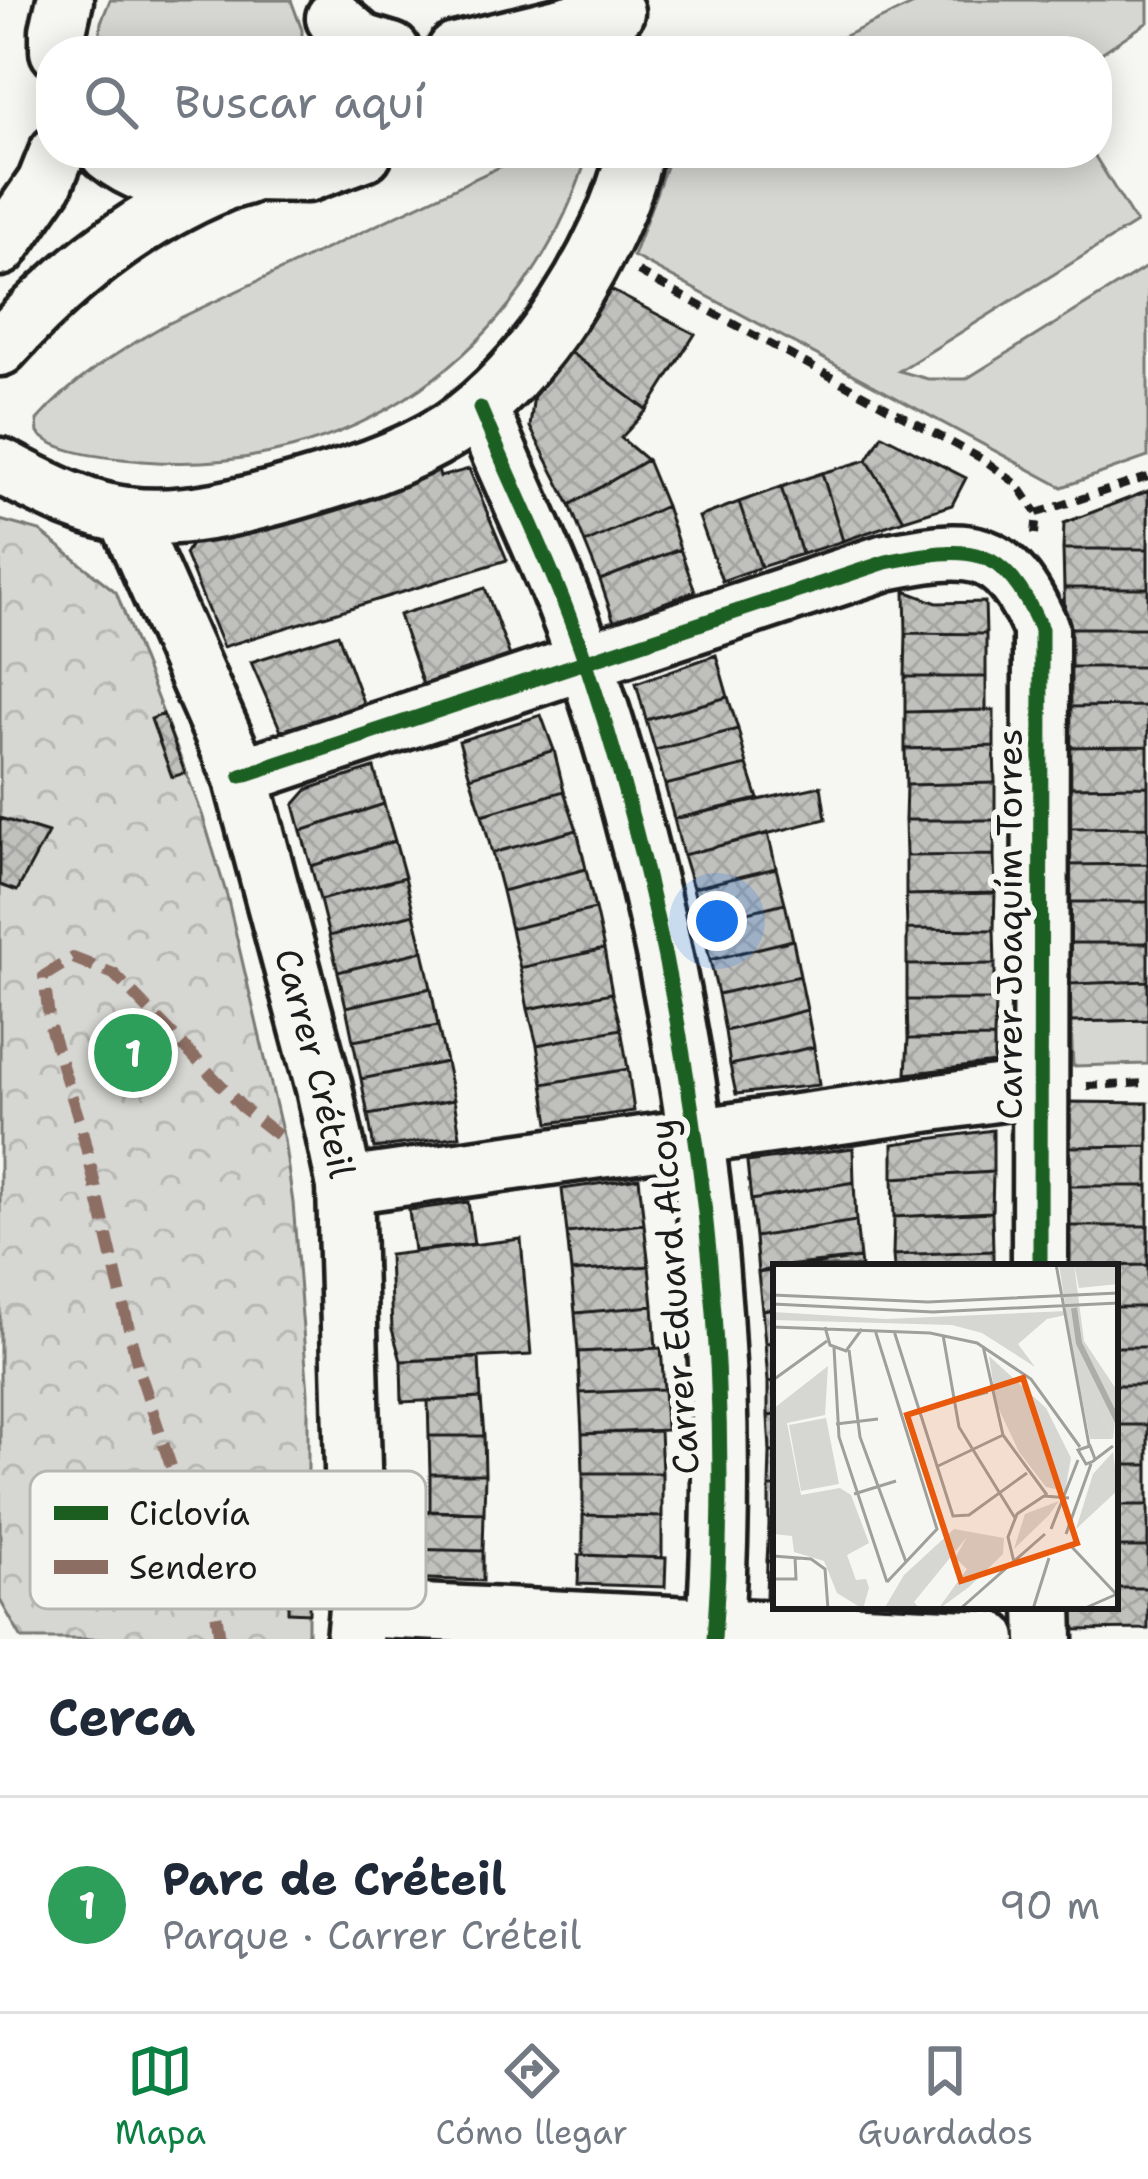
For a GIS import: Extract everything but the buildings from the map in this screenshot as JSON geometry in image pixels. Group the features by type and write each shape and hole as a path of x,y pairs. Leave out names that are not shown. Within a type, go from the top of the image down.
{"street":[{"path":"60,36 65,0"},
{"path":"542,36 629,21"},
{"path":"592,36 629,21"},
{"path":"0,248 37,196 50,168"},
{"path":"133,168 183,185 253,170 308,174 324,168"},
{"path":"0,466 79,503 126,515 158,517 240,507 382,465 449,430 480,407 566,308 600,252 630,168"},
{"path":"0,348 121,237 170,205 253,170"},
{"name":"Carrer Eduard Alcoy","path":"480,407 586,664 654,903 695,1135 717,1380 720,1568 715,1632"},
{"name":"Carrer Créteil","path":"126,515 241,776 318,1066 345,1186 352,1471"},
{"name":"Carrer Joaquím Torres","path":"586,664 886,562 943,551 973,552 999,564 1031,606 1041,629 1040,1264"},
{"path":"241,776 586,664"},
{"path":"345,1186 1038,1088"},
{"path":"1044,1609 1045,1639"},
{"path":"356,1624 989,1639"}],"path":[{"path":"600,252 984,460 1017,484 1037,513"},
{"path":"1067,502 1148,477"}],"green space":[{"path":"110,0 291,0 302,36 100,36"},
{"path":"923,0 1148,0 1148,22 1112,46 1112,36 845,36"},
{"path":"497,168 582,168 560,224 522,287 476,342 421,388 359,423 291,448 219,461 102,457 72,451 38,433 37,420 65,392 163,326"},
{"path":"665,168 1102,168 1136,223 899,371 928,379 966,379 1148,266 1148,457 1062,487 633,256"},
{"path":"0,520 40,531 116,592 202,814 227,896 284,1140 308,1393 308,1471 30,1471 30,1609 308,1609 308,1639 22,1639 0,1600"},
{"path":"1148,1020 1148,1064 1073,1066 1071,1022"}],"marked path":[{"path":"173,1471 138,1367 81,1126 50,1027 44,976 73,958 114,974 242,1107 284,1140"},
{"path":"215,1609 220,1639"}],"cycle path":[{"path":"480,408 551,570 588,669 653,902 678,1024 711,1272 720,1519 714,1639"},
{"path":"241,776 886,562 962,553 998,565 1013,579 1041,629 1040,1264"}],"place":[{"name":"Parc de Créteil","path":"133,1053"}]}
